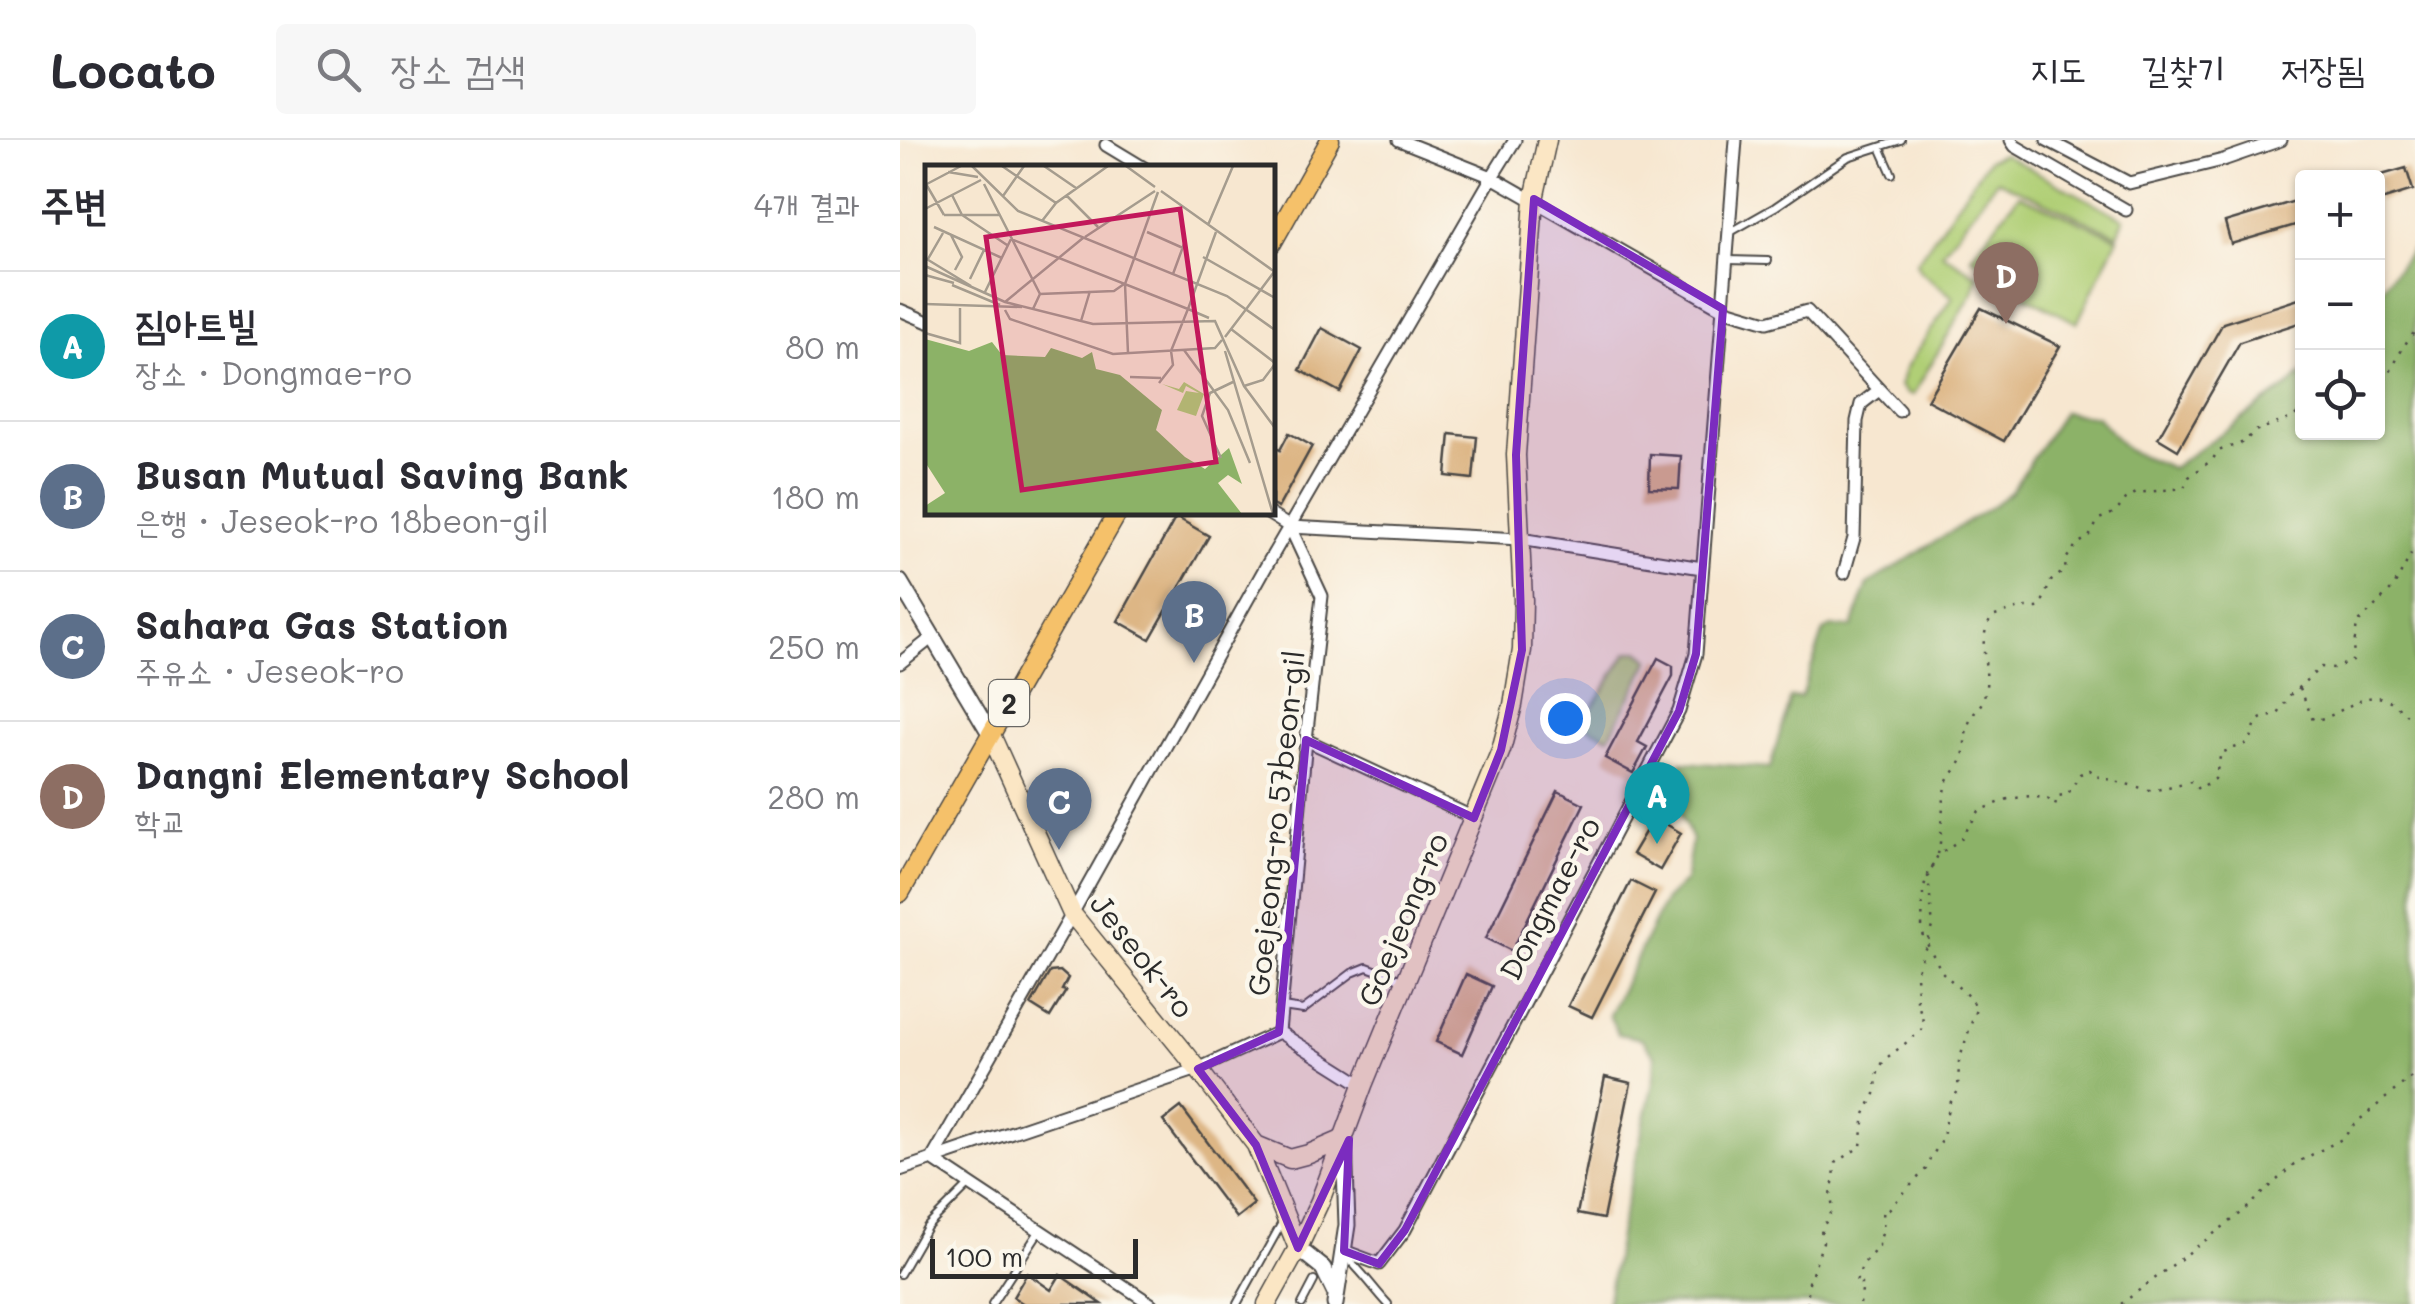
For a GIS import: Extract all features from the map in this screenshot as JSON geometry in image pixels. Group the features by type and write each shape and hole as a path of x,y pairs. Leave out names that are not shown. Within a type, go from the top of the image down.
{"main road":[{"path":"1275,237 1330,140"},
{"name":"Goejeong-ro","path":"1267,1304 1320,1201 1363,1085 1501,750 1513,705 1522,650 1524,600 1516,455 1534,199 1547,140"},
{"name":"2","path":"900,894 1116,515"},
{"name":"Jeseok-ro","path":"990,735 1072,914 1256,1145 1298,1248"},
{"path":"1256,1145 1290,1159 1344,1139"}],"street":[{"path":"1399,140 1492,177 1723,309 1768,322 1808,312 1899,411"},
{"path":"932,1158 1515,140"},
{"name":"Dongmae-ro","path":"1344,1253 1379,1264 1405,1230 1679,710 1696,654 1736,140"},
{"path":"2010,140 2126,210"},
{"path":"2048,140 2129,182 2223,160 2280,140"},
{"path":"1106,146 1123,162"},
{"path":"900,310 925,321"},
{"path":"1844,573 1854,538 1857,421 1861,404 1879,390"},
{"path":"1271,515 1290,527 1520,539 1702,568"},
{"name":"Goejeong-ro 57beon-gil","path":"1290,527 1322,596 1279,1032 1363,1085"},
{"name":"Jeseok-ro","path":"900,582 990,735"},
{"path":"900,663 934,636"},
{"path":"1306,740 1474,818"},
{"path":"900,1170 1198,1068 1279,1032"},
{"path":"1335,1299 1347,1225 1344,1139"},
{"path":"932,1158 1151,1304"},
{"path":"1298,1248 1323,1268 1335,1299"}],"lane":[{"path":"1730,232 1848,157 1901,140"},
{"path":"1880,147 1892,174"},
{"path":"1728,260 1768,261"},
{"path":"1282,1007 1303,1010 1366,967 1406,982"},
{"path":"900,1274 927,1228 970,1184"},
{"path":"1237,1304 1286,1215"},
{"path":"992,1304 1040,1230"},
{"path":"1344,1253 1388,1304"},
{"path":"1302,1304 1314,1281"}],"path":[{"path":"2385,381 2407,339 2415,332"},
{"path":"1807,1304 1809,1282 1823,1242 1821,1230 1833,1210 1836,1164 1861,1146 1865,1114 1884,1060 1921,1031 1916,973 1933,927 1928,876 1938,857 1948,783 1962,760 1970,720 1983,704 1988,680 1982,649 1984,630 1992,617 2020,608 2037,608 2051,580 2065,570 2066,560 2077,544 2089,537 2099,519 2116,512 2126,499 2136,493 2184,488 2189,478 2218,451 2244,442 2254,431 2295,416"},
{"path":"1860,1304 1863,1284 1856,1284 1863,1264 1879,1246 1884,1210 1890,1209 1914,1185 1942,1141 1950,1104 1958,1091 1958,1061 1976,1009 1970,998 1942,972 1922,928 1923,891 1928,871 1938,857 1961,839 1979,811 2008,799 2031,796 2048,799 2054,805 2058,796 2068,794 2080,774 2090,770 2096,776 2153,792 2190,780 2198,789 2216,779 2222,753 2250,742 2262,716 2277,716 2290,695 2321,668 2352,662 2357,624 2392,588 2415,547"},
{"path":"2299,687 2313,720 2326,719 2364,697 2388,699 2415,722"},
{"path":"2120,1304 2244,1211 2294,1164 2342,1139 2415,1074"}],"highlighted area":[{"path":"1534,199 1723,309 1696,654 1679,711 1405,1230 1379,1264 1344,1251 1349,1140 1298,1248 1256,1145 1198,1069 1279,1032 1306,740 1474,818 1501,750 1522,650 1516,455"}],"green space":[{"path":"2003,154 2124,219 2118,235 1997,180 1942,253 1978,276 1973,292 1913,395 1907,394 1900,386 1905,369 1953,297 1920,271 1916,263 1988,160"},
{"path":"2019,195 2118,238 2077,323 1995,280 1995,272 1971,257"},
{"path":"2415,245 2415,1304 1607,1304 1654,1078 1655,1056 1642,1039 1618,1034 1609,1015 1665,900 1685,881 1692,840 1666,779 1682,762 1770,768 1790,698 1801,697 1824,631 1852,627 1868,584 2011,492 2063,412 2097,417 2127,450 2172,468 2295,380 2295,440 2385,440 2385,285"},
{"path":"1639,651 1650,660 1609,737 1582,724 1627,653"}],"building":[{"path":"2406,168 2413,190 2385,199 2385,174"},
{"path":"2295,201 2295,225 2231,244 2225,222"},
{"path":"2295,300 2295,324 2240,342 2178,450 2158,438 2223,323"},
{"path":"1981,308 2060,346 2004,441 1927,400"},
{"path":"1322,328 1362,350 1340,392 1300,370"},
{"path":"1289,433 1312,446 1278,508 1275,448 1280,450"},
{"path":"1450,434 1477,437 1473,479 1446,476"},
{"path":"1650,454 1681,456 1679,489 1649,488"},
{"path":"1176,517 1209,536 1150,639 1118,621"},
{"path":"1658,658 1673,666 1673,676 1638,742 1647,747 1633,773 1605,758"},
{"path":"1558,791 1584,804 1512,951 1486,938"},
{"path":"1654,817 1681,833 1660,870 1632,854"},
{"path":"1631,881 1655,893 1592,1017 1568,1006"},
{"path":"1060,971 1068,978 1062,990 1066,991 1050,1017 1031,1005 1050,972"},
{"path":"1466,974 1492,986 1462,1054 1436,1042"},
{"path":"1605,1077 1631,1083 1603,1219 1577,1214"},
{"path":"1181,1107 1254,1204 1236,1218 1163,1121"},
{"path":"1027,1273 1051,1290 1060,1275 1102,1304 1024,1304 1013,1297"}],"place":[{"name":"Dangni Elementary School","path":"2006,324"},
{"name":"Busan Mutual Saving Bank","path":"1194,663"},
{"name":"짐아트빌","path":"1657,844"},
{"name":"Sahara Gas Station","path":"1059,850"}]}
